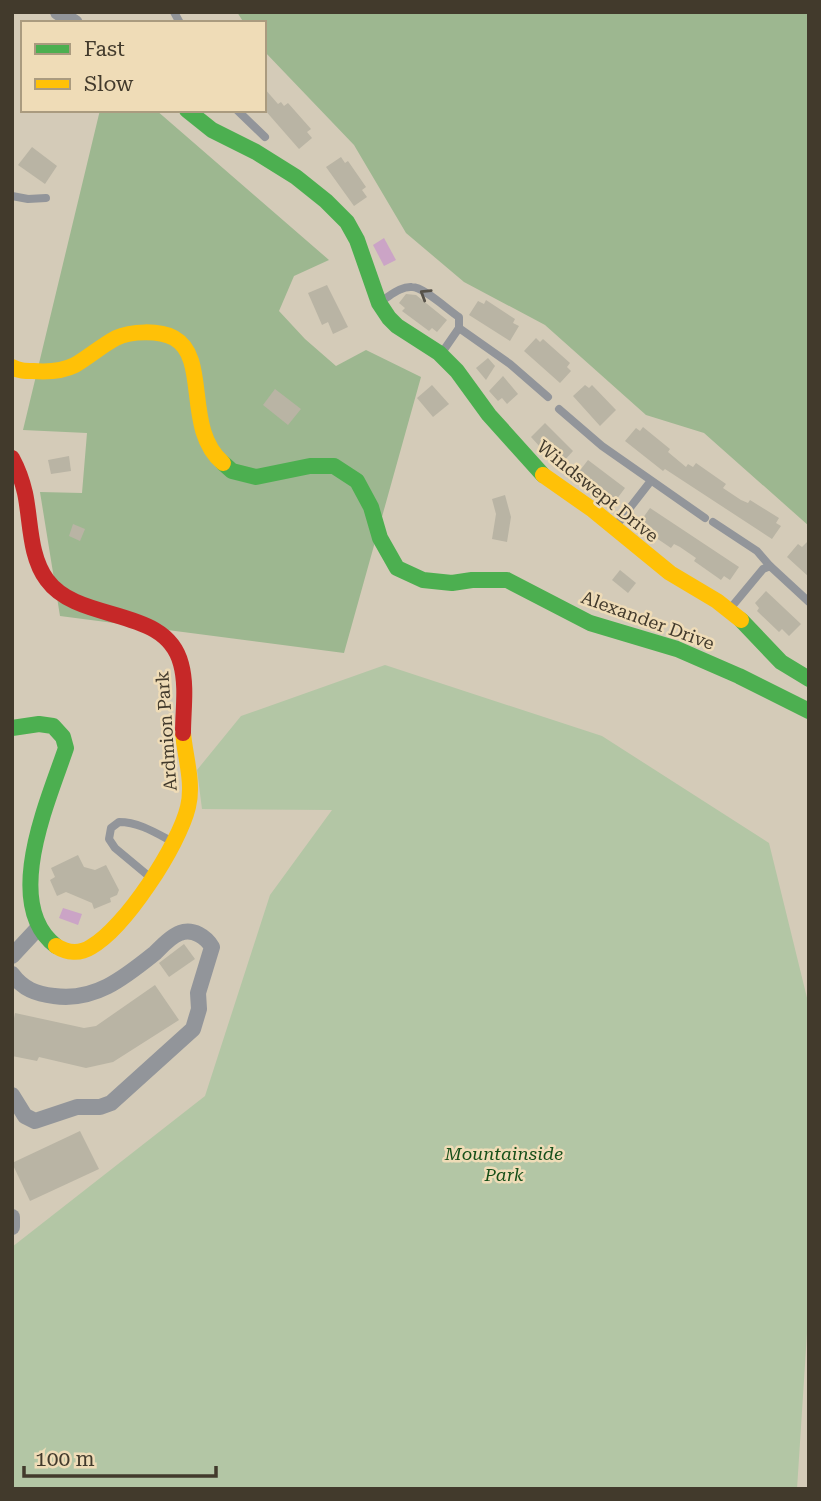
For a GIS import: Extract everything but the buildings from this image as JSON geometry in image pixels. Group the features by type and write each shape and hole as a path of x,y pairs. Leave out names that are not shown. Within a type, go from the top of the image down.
{"street":[{"name":"Windswept Drive","path":"190,112 296,177 347,222 357,240 379,303 397,326 440,354 457,371 489,415 537,470 615,527 670,573 729,610 743,621 781,662 809,679"},
{"name":"Alexander Drive","path":"12,367 17,370 46,372 73,366 118,337 148,332 172,337 187,348 195,374 198,410 204,437 216,457 232,471 256,477 310,466 334,466 357,481 371,506 380,538 397,568 423,580 452,583 507,579 590,623 677,649 809,711"},
{"name":"Ardmion Park","path":"12,458 23,482 36,553 50,584 63,596 150,627 174,645 182,673 183,741 190,788 189,808 173,842 127,913 102,940 89,949 74,952 62,950 46,938 39,927"},
{"path":"12,728 49,724 61,731 66,748 39,828 33,862 32,900 39,927 12,956"},
{"path":"12,974 32,991 75,998 92,994 118,981 180,933 197,933 212,947 198,993 199,1009 193,1029 111,1103 100,1107 77,1107 35,1121 24,1116 12,1095"},
{"path":"12,1217 12,1227"}],"lane":[{"path":"239,112 265,137"},
{"path":"12,196 46,198"},
{"path":"379,303 401,290 416,288 459,317 459,328 440,354"},
{"path":"459,328 510,364 548,397"},
{"path":"559,409 594,440 650,482 757,551 809,601"},
{"path":"615,527 650,482"},
{"path":"729,610 763,569 770,566"},
{"path":"152,878 115,848 109,839 111,828 119,822 128,822 147,828 173,842"}],"green space":[{"path":"237,12 809,12 809,526 704,433 646,415 545,325 464,282 406,233 354,145 266,53 266,21 243,21"},
{"path":"100,112 158,112 329,260 294,276 279,311 336,366 366,350 421,377 344,653 60,616 40,492 82,493 87,433 23,430"},
{"name":"Mountainside Park","path":"385,665 602,736 769,843 809,1006 809,1302 797,1489 12,1489 12,1247 205,1096 270,895 332,810 202,809 197,770 241,716"}],"shaded area":[{"path":"384,238 396,260 384,266 373,245"},
{"path":"63,908 82,914 78,925 59,918"}],"traffic: fast":[{"path":"190,112 212,130 256,152 296,177 347,222 357,240 379,303 389,318 439,353 457,371 489,415 543,475"},
{"path":"223,463 232,471 256,477 310,466 334,466 357,481 371,507 380,538 397,568 423,580 452,583 507,580 590,623 677,649 809,711"},
{"path":"741,620 781,662 809,679"},
{"path":"12,728 39,724 53,726 63,737 66,748 41,822 31,878 32,905 40,928 56,946"}],"traffic: slow":[{"path":"12,367 38,371 65,369 116,338 145,332 168,335 185,348 191,361 204,432 211,449 223,463"},
{"path":"543,475 593,510 670,573 717,601 741,620"},
{"path":"56,946 78,952 105,937 134,904 162,863 183,823 190,798 183,733"}],"traffic: jam":[{"path":"12,458 25,493 37,560 47,580 61,594 79,603 140,623 158,632 172,645 183,672 183,733"}]}
